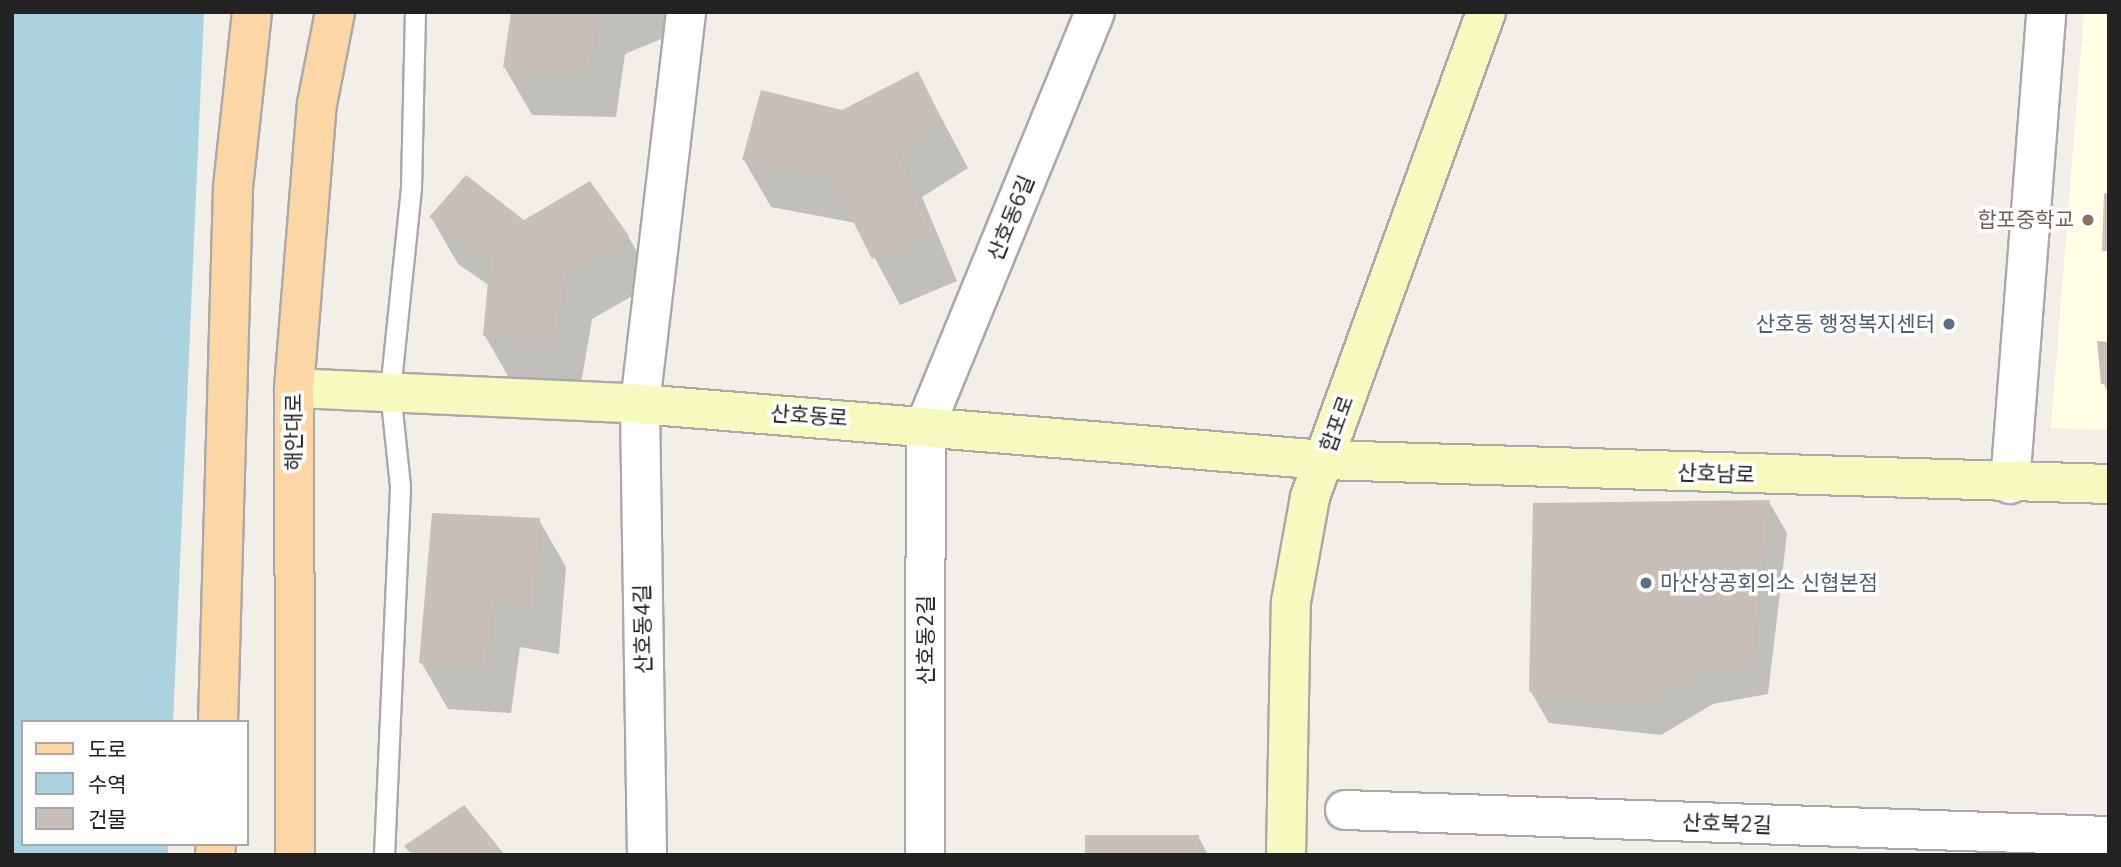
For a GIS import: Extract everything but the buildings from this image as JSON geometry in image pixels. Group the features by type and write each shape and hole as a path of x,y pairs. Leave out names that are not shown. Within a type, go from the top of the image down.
{"main road":[{"path":"218,720 233,187 251,12"},
{"name":"해안대로","path":"295,855 294,388 317,104 335,12"},
{"name":"합포로","path":"1286,855 1291,602 1324,460 1486,12"},
{"name":"산호동로","path":"294,388 640,404 926,424 1324,460"},
{"name":"산호남로","path":"1324,460 2010,484 2109,484"}],"street":[{"name":"산호동4길","path":"647,855 640,404 686,12"},
{"name":"산호동6길","path":"926,424 1095,12"},
{"path":"2010,484 2036,14"},
{"name":"산호동2길","path":"925,855 926,424"},
{"name":"산호북2길","path":"1345,810 1922,843 2109,836"}],"lane":[{"path":"384,855 400,486 390,391 411,187 415,12"}],"shaded area":[{"name":"합포중학교","path":"2084,12 2109,12 2109,430 2051,428"}],"water":[{"path":"12,12 204,12 173,720 21,720 21,846 168,846 168,855 12,855"}],"place":[{"name":"합포중학교","path":"2088,220"},
{"name":"산호동 행정복지센터","path":"1949,324"},
{"name":"마산상공회의소 신협본점","path":"1646,583"}]}
